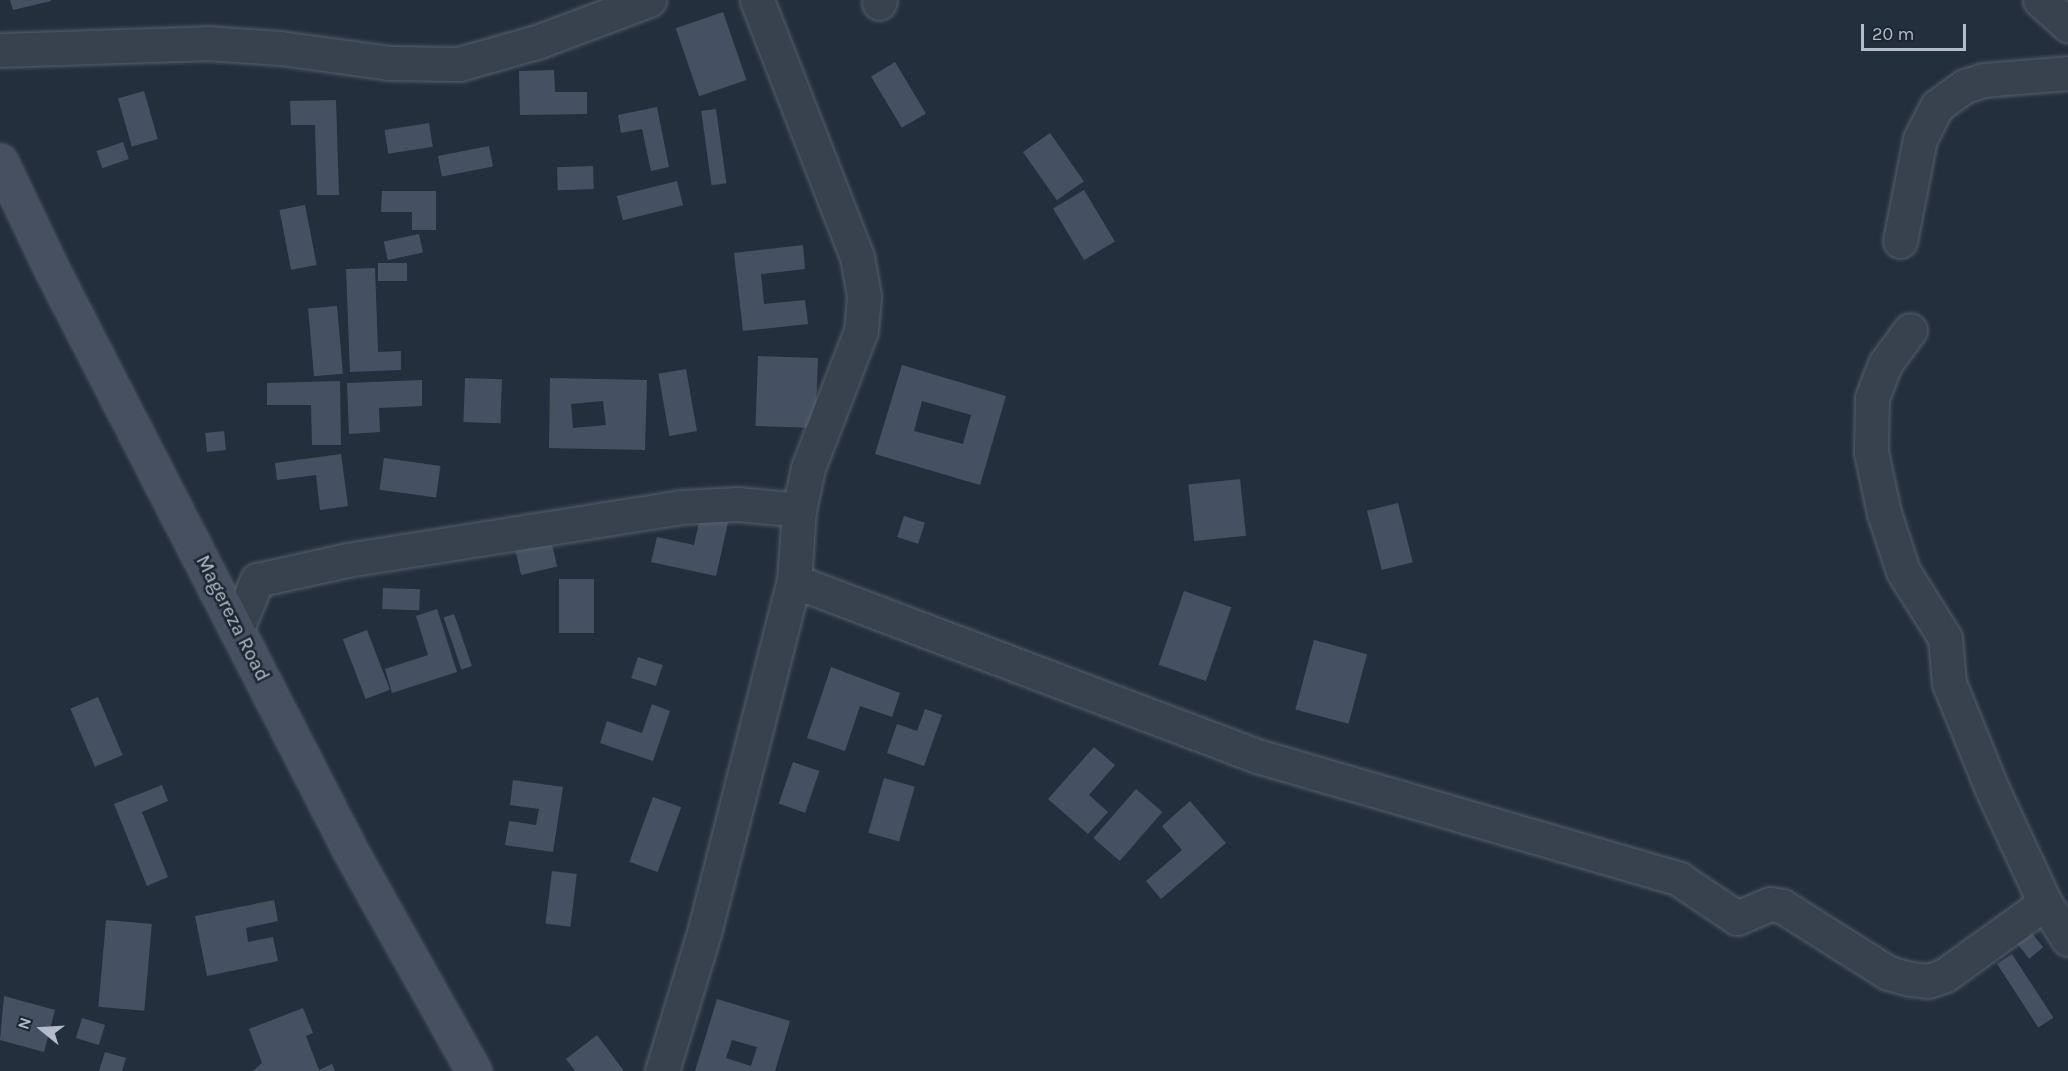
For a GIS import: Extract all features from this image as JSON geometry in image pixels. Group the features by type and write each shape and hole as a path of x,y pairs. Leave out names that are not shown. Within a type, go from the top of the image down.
{"street":[{"path":"0,50 207,43 389,63 459,64 537,42 649,0"},
{"path":"662,1071 704,933 794,581 799,510 808,468 861,331 864,296 851,240 757,0"},
{"path":"2040,0 2068,26"},
{"path":"1900,241 1920,140 1936,106 1965,86 1983,80 2068,73"},
{"name":"Magereza Road","path":"0,161 52,272 238,626 352,854 474,1071"},
{"path":"1910,330 1885,364 1872,398 1871,452 1884,513 1903,571 1941,629 1948,647 1949,683 2044,903 2068,939"},
{"path":"238,626 257,580 347,560 681,507 738,504 799,510"},
{"path":"794,581 1257,756 1679,879 1737,918 1770,904 1782,906 1888,973 1910,979 1928,981 1945,975 2044,903"}],"building":[{"path":"10,0 51,0 51,1 13,10"},
{"path":"723,12 746,80 699,96 676,28"},
{"path":"895,62 926,113 902,128 871,76"},
{"path":"554,70 555,92 587,92 587,114 520,115 519,71"},
{"path":"144,91 158,139 132,147 118,98"},
{"path":"336,100 339,195 317,195 315,125 291,125 290,101"},
{"path":"657,107 669,167 651,171 642,129 621,133 618,115"},
{"path":"716,109 726,183 712,185 701,111"},
{"path":"429,123 433,147 388,154 385,130"},
{"path":"1050,133 1084,181 1057,200 1023,152"},
{"path":"123,142 129,159 102,168 97,151"},
{"path":"489,146 493,167 442,177 438,156"},
{"path":"593,166 594,189 558,190 557,167"},
{"path":"677,181 683,205 623,220 617,196"},
{"path":"1084,190 1115,241 1084,260 1053,209"},
{"path":"382,191 436,191 436,230 412,230 412,212 381,212"},
{"path":"305,205 317,265 291,270 279,210"},
{"path":"419,234 423,253 388,260 384,241"},
{"path":"803,245 805,269 761,274 764,304 805,300 808,324 743,331 734,253"},
{"path":"378,263 407,263 407,281 378,281"},
{"path":"375,268 378,352 401,351 401,370 350,372 346,269"},
{"path":"337,306 343,374 314,376 308,309"},
{"path":"758,356 818,358 816,428 756,426"},
{"path":"902,365 1006,396 980,485 875,454","holes":["922,401 971,415 963,444 914,431"]},
{"path":"686,369 697,431 669,436 658,374"},
{"path":"465,378 502,379 500,423 463,422"},
{"path":"550,378 647,380 645,450 549,448","holes":["603,401 606,425 573,428 571,404"]},
{"path":"422,380 422,406 379,408 380,432 349,434 347,383"},
{"path":"340,381 341,445 312,445 311,405 267,405 267,383"},
{"path":"224,431 226,450 207,452 205,433"},
{"path":"341,454 348,506 320,510 316,475 277,480 275,463"},
{"path":"384,458 440,466 436,498 380,490"},
{"path":"1240,479 1246,536 1194,541 1188,484"},
{"path":"705,495 733,501 716,576 651,562 657,537 694,545"},
{"path":"1398,503 1413,562 1382,570 1367,511"},
{"path":"545,514 557,567 521,575 509,522"},
{"path":"904,516 925,523 918,544 897,537"},
{"path":"559,579 594,579 594,633 559,633"},
{"path":"383,588 420,589 419,610 382,609"},
{"path":"1184,591 1231,607 1206,681 1159,665"},
{"path":"437,609 457,672 392,693 385,669 428,655 416,616"},
{"path":"454,614 472,666 462,670 444,618"},
{"path":"367,630 390,690 366,699 343,639"},
{"path":"1314,640 1367,654 1348,724 1295,710"},
{"path":"638,657 663,665 656,686 631,678"},
{"path":"831,667 900,693 892,717 860,706 845,751 807,738"},
{"path":"98,697 123,755 95,767 70,709"},
{"path":"652,704 670,711 653,761 600,743 607,721 642,733"},
{"path":"925,709 942,715 924,766 887,753 897,724 917,731"},
{"path":"1094,747 1115,765 1089,795 1108,812 1088,834 1048,799"},
{"path":"793,762 819,771 805,813 779,804"},
{"path":"884,778 915,787 899,842 868,833"},
{"path":"513,780 563,787 553,852 505,845 509,821 536,825 539,809 510,805"},
{"path":"162,785 168,801 142,812 168,877 147,886 114,804"},
{"path":"1136,789 1162,812 1120,861 1093,838"},
{"path":"653,797 681,807 658,872 629,862"},
{"path":"1190,801 1226,843 1161,899 1146,881 1182,850 1162,826"},
{"path":"552,871 577,874 570,927 546,924"},
{"path":"274,900 278,921 246,928 248,942 273,937 278,961 207,976 195,916"},
{"path":"106,920 152,924 144,1011 98,1007"},
{"path":"2030,931 2043,947 2029,959 2016,942"},
{"path":"2012,954 2053,1018 2038,1028 1997,964"},
{"path":"4,996 55,1010 44,1052 0,1040"},
{"path":"717,999 790,1021 775,1071 695,1071","holes":["732,1040 757,1047 751,1066 726,1058"]},
{"path":"303,1008 313,1033 306,1036 319,1070 332,1064 335,1071 253,1071 262,1063 249,1029"},
{"path":"82,1018 105,1025 99,1045 76,1038"},
{"path":"597,1035 624,1071 575,1071 566,1059"},
{"path":"105,1052 126,1058 122,1071 99,1071"}]}
